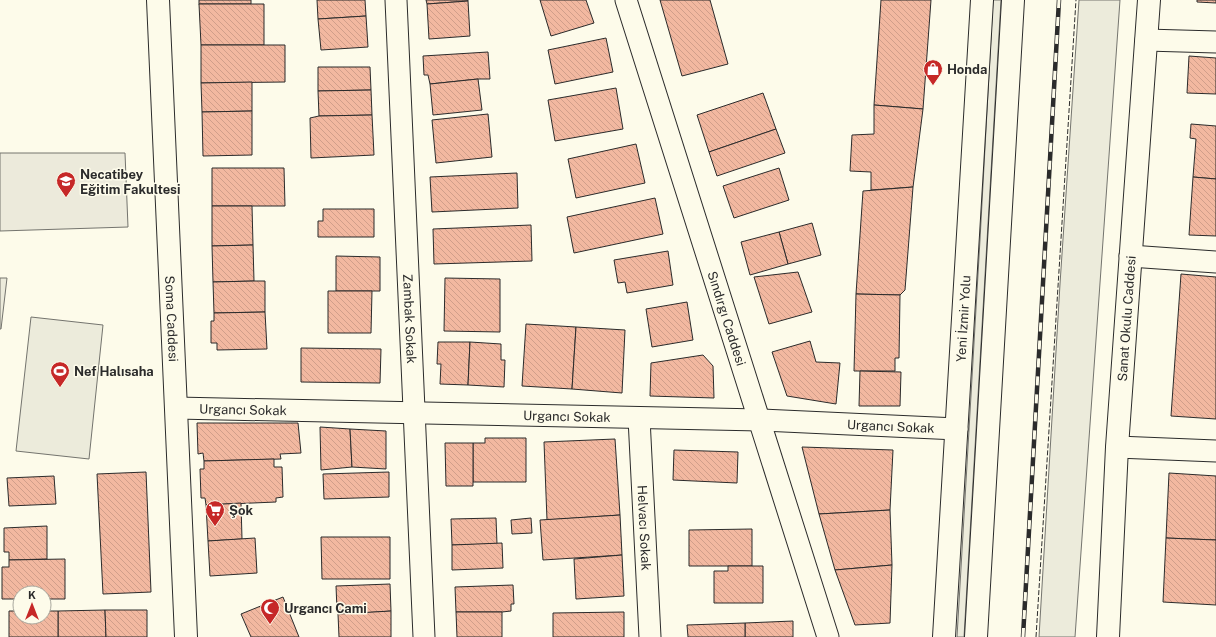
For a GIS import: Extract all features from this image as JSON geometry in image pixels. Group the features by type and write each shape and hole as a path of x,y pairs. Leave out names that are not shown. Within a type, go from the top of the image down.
{"main road":[{"name":"Soma Caddesi","path":"158,0 186,637"},
{"name":"Yeni İzmir Yolu","path":"944,637 982,0"},
{"path":"976,637 1013,0"},
{"name":"Sanat Okulu Caddesi","path":"1108,637 1117,447 1149,0"}],"street":[{"name":"Zambak Sokak","path":"396,0 424,637"},
{"name":"Sındırgı Caddesi","path":"626,0 828,637"},
{"path":"1146,40 1216,42"},
{"path":"1130,256 1216,262"},
{"name":"Urgancı Sokak","path":"176,408 760,420 957,429"},
{"name":"Helvacı Sokak","path":"639,418 650,637"},
{"path":"1117,447 1216,451"}],"shaded area":[{"path":"993,0 1001,0 964,637 957,637 980,240"},
{"path":"1079,0 1120,0 1075,637 1039,637 1060,284"},
{"path":"0,153 125,153 128,227 0,231"},
{"path":"0,278 7,278 1,329 0,329"},
{"name":"Nef Halısaha","path":"31,317 103,325 89,459 16,451"}],"building":[{"path":"199,0 251,0 251,4 199,4"},
{"path":"317,0 365,0 366,16 318,19"},
{"path":"426,0 468,0 468,1 427,4"},
{"path":"540,0 586,0 594,23 551,36"},
{"path":"660,0 710,0 728,64 682,76"},
{"path":"881,0 931,0 923,109 874,105"},
{"path":"1197,0 1216,0 1216,3 1197,2"},
{"path":"468,1 470,36 429,39 427,4"},
{"path":"199,4 264,4 264,45 201,45"},
{"path":"366,16 368,47 321,50 318,19"},
{"path":"606,38 613,72 555,84 548,50"},
{"path":"201,45 285,45 285,82 201,83"},
{"path":"488,52 490,79 430,84 428,75 424,75 423,56"},
{"path":"1189,56 1216,58 1216,94 1187,93"},
{"path":"318,67 370,67 371,90 318,91"},
{"path":"478,79 482,110 433,115 430,84"},
{"path":"252,82 252,111 202,112 201,83"},
{"path":"616,88 623,129 555,141 548,100"},
{"path":"371,90 372,115 319,116 318,91"},
{"path":"763,93 776,129 709,152 697,115"},
{"path":"874,105 923,109 913,187 871,190 871,172 850,171 852,135 874,134"},
{"path":"252,111 252,155 203,156 202,112"},
{"path":"488,114 492,157 436,163 432,120"},
{"path":"372,115 374,155 311,158 310,118 319,116"},
{"path":"1191,124 1216,126 1216,179 1193,177 1196,139 1190,138"},
{"path":"776,129 785,153 717,176 709,152"},
{"path":"636,144 645,183 576,198 568,159"},
{"path":"212,168 284,168 285,206 212,206"},
{"path":"779,168 789,200 734,218 723,186"},
{"path":"517,173 518,208 432,212 430,177"},
{"path":"1193,177 1216,179 1216,236 1189,235"},
{"path":"913,187 905,290 900,295 856,294 863,191"},
{"path":"655,198 663,234 574,253 567,217"},
{"path":"212,206 252,206 253,245 212,246"},
{"path":"323,209 374,209 374,237 318,237 318,221 323,221"},
{"path":"812,223 821,255 788,264 779,232"},
{"path":"531,225 532,261 434,264 433,229"},
{"path":"779,232 788,264 750,275 741,242"},
{"path":"253,245 254,281 213,282 212,246"},
{"path":"668,251 673,285 627,293 625,282 618,283 614,260"},
{"path":"336,256 380,257 380,291 336,291"},
{"path":"798,272 812,312 769,324 754,277"},
{"path":"1181,274 1216,277 1216,419 1171,416"},
{"path":"445,278 500,279 500,332 444,331"},
{"path":"265,281 265,312 214,313 213,282"},
{"path":"328,291 372,291 371,333 328,333"},
{"path":"856,294 900,295 899,358 895,358 895,371 854,371"},
{"path":"687,302 693,340 652,347 646,309"},
{"path":"265,312 267,349 217,350 217,343 211,343 211,321 214,321 214,313"},
{"path":"526,324 576,327 572,389 522,386"},
{"path":"576,327 625,330 622,393 572,389"},
{"path":"810,341 816,362 840,363 836,404 787,396 772,352"},
{"path":"438,342 470,342 468,385 440,384 441,364 437,364"},
{"path":"470,342 501,344 501,360 505,360 504,387 468,385"},
{"path":"301,348 381,349 380,383 301,382"},
{"path":"703,355 713,366 714,398 650,396 651,363"},
{"path":"860,371 901,372 900,406 859,406"},
{"path":"197,423 298,423 301,453 280,454 281,459 204,461 203,453 198,454"},
{"path":"320,427 350,429 352,467 321,470"},
{"path":"350,429 386,431 386,469 352,467"},
{"path":"485,438 526,438 526,482 473,482 473,443 485,443"},
{"path":"615,439 620,515 547,520 544,442"},
{"path":"445,443 473,443 473,486 446,486"},
{"path":"802,447 893,450 890,510 819,514"},
{"path":"674,450 738,452 737,483 673,480"},
{"path":"274,459 274,467 282,467 283,497 276,498 276,502 206,505 205,498 201,498 200,469 204,469 204,461"},
{"path":"146,472 151,592 103,594 97,474"},
{"path":"389,472 389,497 324,499 323,474"},
{"path":"1169,473 1216,476 1216,540 1166,538"},
{"path":"54,476 56,504 9,506 7,478"},
{"path":"241,503 242,539 208,541 206,505"},
{"path":"890,510 892,565 835,570 819,514"},
{"path":"620,515 622,555 543,560 540,520"},
{"path":"496,518 497,544 452,545 451,519"},
{"path":"531,518 532,533 512,534 511,520"},
{"path":"47,526 47,559 9,560 9,552 4,552 4,528"},
{"path":"752,529 752,566 689,566 689,530"},
{"path":"321,537 390,537 390,579 322,579"},
{"path":"255,538 257,573 210,576 208,541"},
{"path":"1166,538 1216,540 1216,605 1163,602"},
{"path":"502,543 503,568 452,570 452,545"},
{"path":"622,555 624,596 576,599 574,559"},
{"path":"65,559 65,599 52,599 52,585 12,585 12,599 2,599 2,567 9,567 9,560"},
{"path":"892,565 890,623 855,625 835,570"},
{"path":"728,566 763,566 763,603 714,603 714,571 728,571"},
{"path":"390,584 391,611 363,613 363,610 337,610 336,586"},
{"path":"513,585 514,604 511,604 511,611 456,612 455,587"},
{"name":"Urgancı Cami","path":"283,597 299,637 251,637 241,614"},
{"path":"105,610 106,637 58,637 58,611"},
{"path":"105,610 147,610 147,637 106,637"},
{"path":"9,611 12,611 12,625 52,625 52,611 58,611 58,637 9,637"},
{"path":"391,611 391,637 339,637 338,614"},
{"path":"456,612 502,612 502,637 457,637"},
{"path":"624,612 624,637 553,637 553,613"},
{"path":"793,621 793,637 745,637 745,623"},
{"path":"745,623 745,637 688,637 687,625"}],"railway":[{"path":"1023,637 1059,0"}],"fence":[{"path":"1036,637 1076,0"}],"place":[{"name":"Honda","path":"933,86"},
{"name":"Necatibey Eğitim Fakultesi","path":"66,198"},
{"name":"Nef Halısaha","path":"60,388"},
{"name":"Şok","path":"215,527"},
{"name":"Urgancı Cami","path":"270,625"}]}
